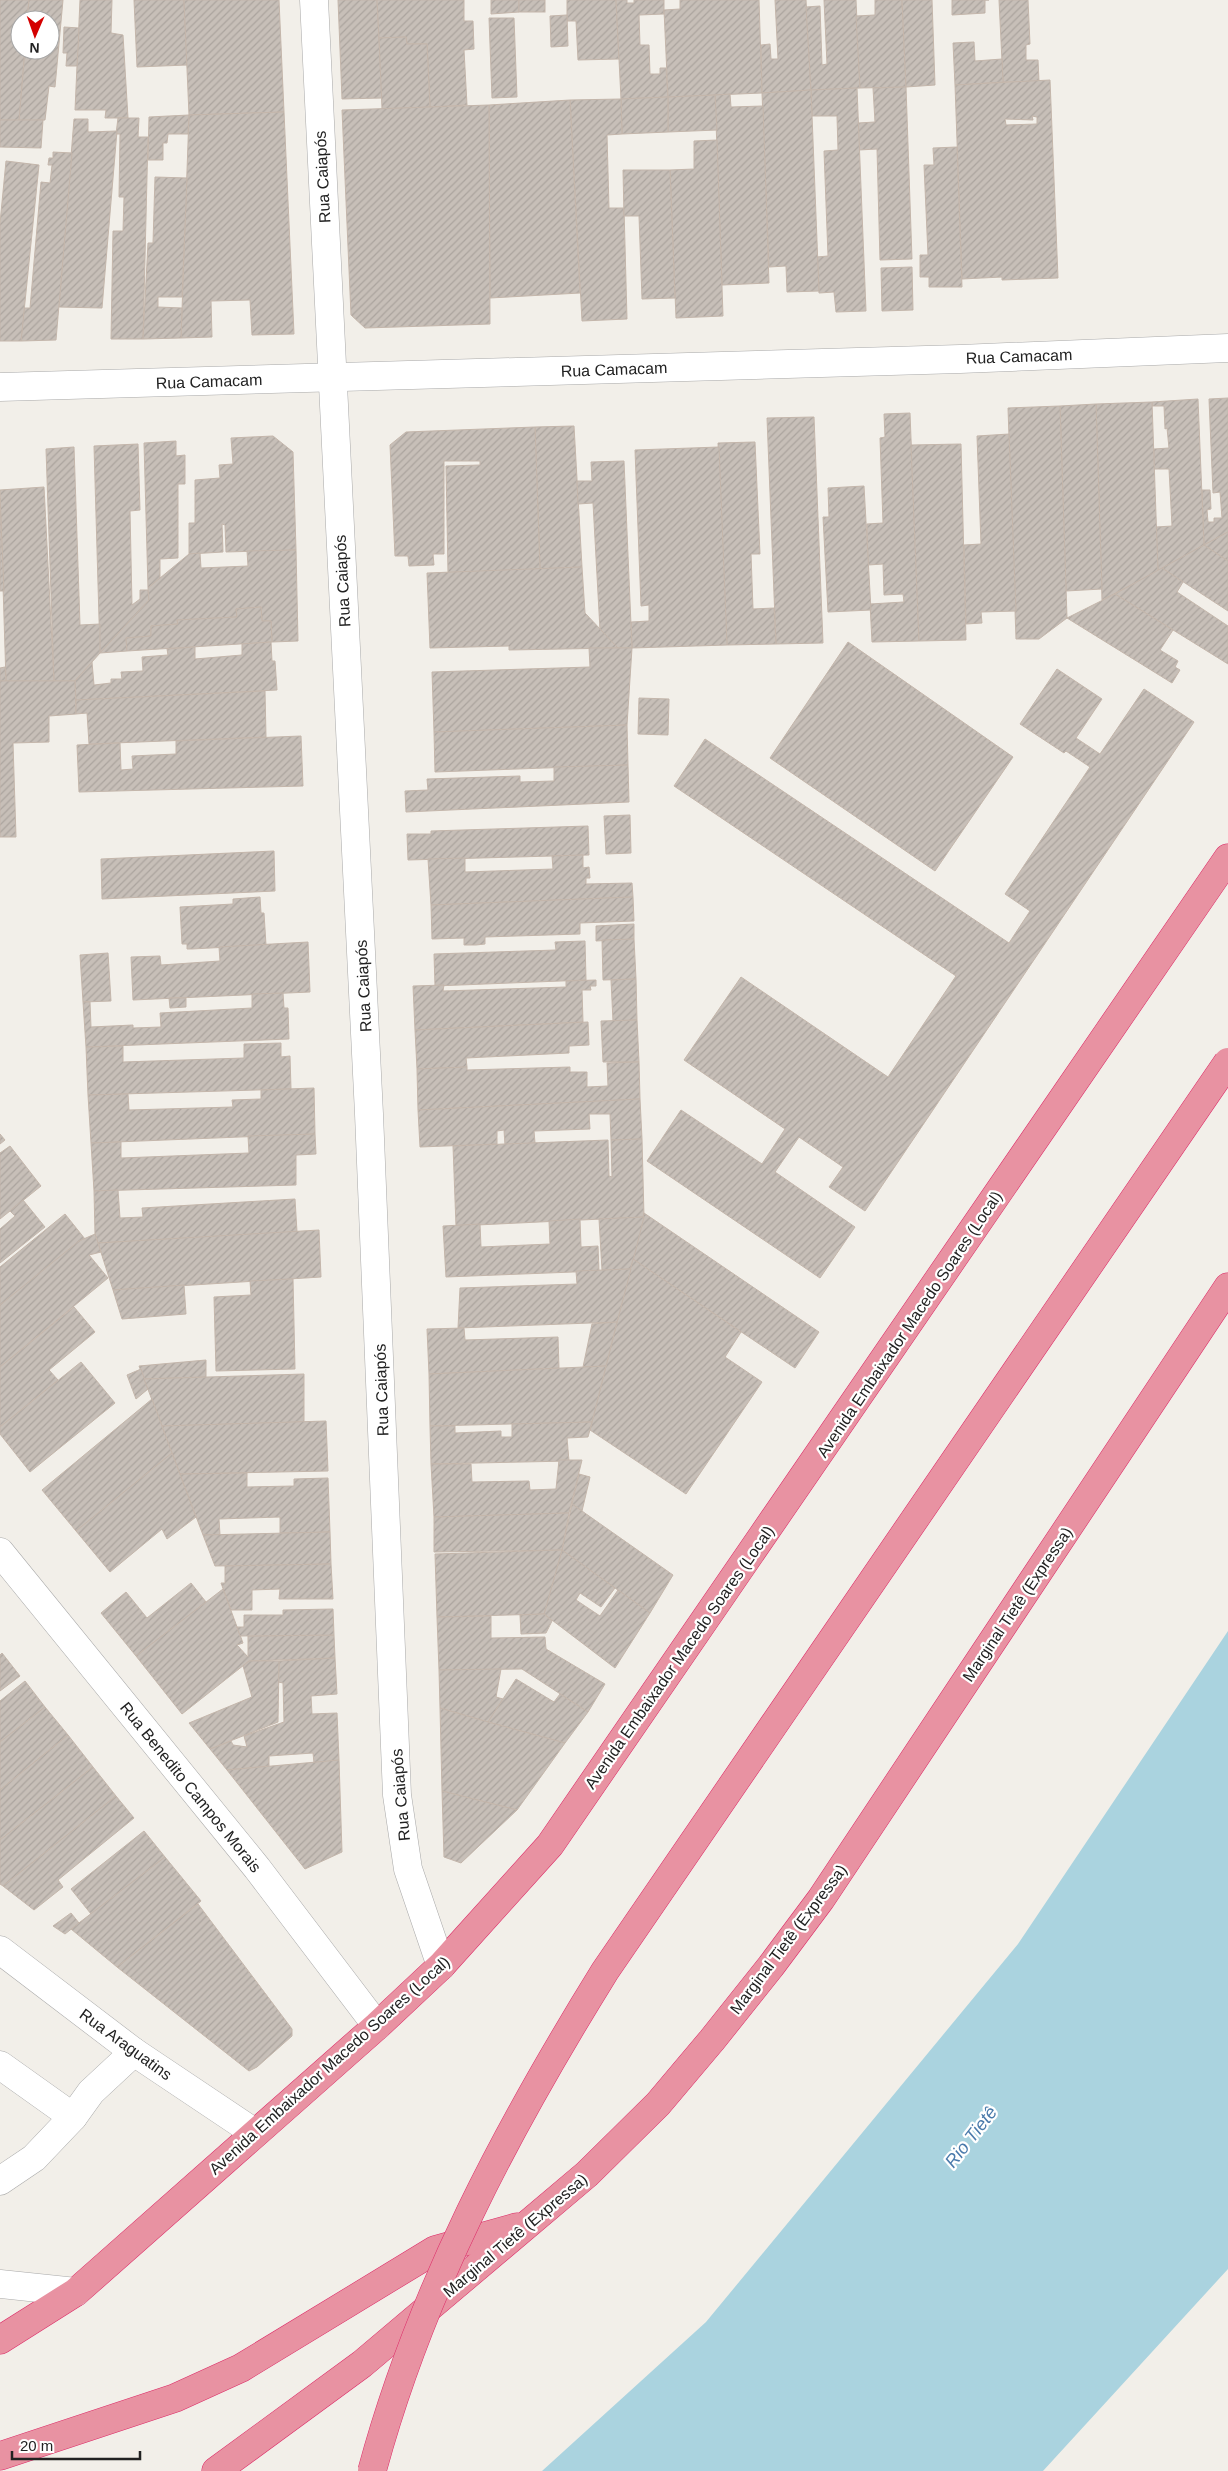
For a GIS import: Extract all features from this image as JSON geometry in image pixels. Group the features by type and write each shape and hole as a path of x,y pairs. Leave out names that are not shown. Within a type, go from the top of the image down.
{"highway":[{"name":"Avenida Embaixador Macedo Soares (Local)","path":"0,2340 76,2292 377,2026 441,1966 550,1845 1228,858"},
{"path":"372,2471 386,2422 420,2329 458,2235 503,2144 556,2051 605,1971 1228,1062"},
{"name":"Marginal Tietê (Expressa)","path":"216,2471 362,2364 587,2174 658,2104 771,1966 820,1899 1228,1288"},
{"path":"0,2456 175,2398 242,2368 435,2250 526,2224"}],"street":[{"name":"Rua Caiapós","path":"314,0 331,377 369,1114 397,1795 408,1869 441,1966"},
{"name":"Rua Camacam","path":"0,387 960,359 1228,348"},
{"name":"Rua Benedito Campos Morais","path":"0,1552 257,1868 377,2026"},
{"name":"Rua Araguatins","path":"0,1950 134,2052 255,2134"},
{"path":"0,2181 34,2158 73,2117 91,2092 134,2052"},
{"path":"0,2065 73,2117"},
{"path":"0,2284 76,2292"}],"water":[{"name":"Rio Tietê","path":"1228,1631 1228,2269 1043,2471 542,2471 706,2322 1018,1944"}],"building":[{"path":"0,0 29,0 28,10 10,10 10,60 24,60 19,121 0,120"},
{"path":"29,0 63,0 60,33 60,10 28,10"},
{"path":"80,0 112,0 111,33 123,35 128,118 105,118 106,110 75,110"},
{"path":"134,0 184,0 187,65 137,67"},
{"path":"184,0 279,0 284,112 189,115"},
{"path":"338,0 377,0 382,98 342,99"},
{"path":"377,0 464,0 464,21 473,21 474,49 464,50 467,105 430,107 427,44 407,44 406,37 379,38"},
{"path":"491,0 519,0 519,12 491,14"},
{"path":"519,0 545,0 545,12 519,12"},
{"path":"567,0 616,0 619,59 578,60 576,21 567,21"},
{"path":"616,0 627,0 627,3 634,3 634,0 664,0 664,14 639,15 640,45 649,45 650,74 660,74 660,68 666,68 668,97 621,99"},
{"path":"680,0 759,0 762,93 668,97 664,10 680,9"},
{"path":"775,0 806,0 811,90 762,93 761,45 770,44 771,59 778,59"},
{"path":"824,0 856,0 860,88 811,90 806,7 820,6 822,65 827,64"},
{"path":"875,0 902,0 906,87 860,88 856,16 875,15"},
{"path":"902,0 932,0 935,85 906,87"},
{"path":"952,0 985,0 985,13 952,15"},
{"path":"999,0 1028,0 1030,44 1026,45 1026,60 1038,60 1039,81 1003,82"},
{"path":"567,15 568,46 551,47 550,16"},
{"path":"489,18 514,18 517,97 492,98"},
{"path":"64,27 79,28 77,66 66,66 67,53 63,53"},
{"path":"406,37 407,44 427,44 430,107 382,109 379,38"},
{"path":"974,42 975,61 1002,59 1003,82 955,85 953,43"},
{"path":"24,60 57,60 55,87 49,86 45,120 19,121"},
{"path":"1050,80 1058,278 1002,280 1002,277 962,279 955,85","holes":["1032,116 1037,117 1037,124 1006,125 1005,119 1033,120"]},
{"path":"906,87 912,259 880,260 877,149 859,150 858,123 875,122 873,88"},
{"path":"857,88 866,311 836,312 834,292 819,293 817,257 828,256 824,151 838,150 837,116 812,116 811,90"},
{"path":"811,90 819,291 787,292 786,266 769,267 762,93"},
{"path":"730,94 731,107 763,106 769,283 722,285 715,95"},
{"path":"715,95 717,130 668,132 668,97"},
{"path":"668,97 668,132 622,134 621,99"},
{"path":"621,99 622,134 607,135 609,208 624,208 627,319 582,321 570,100"},
{"path":"570,100 580,293 490,298 489,105"},
{"path":"489,105 490,324 365,328 351,315 342,110"},
{"path":"284,112 294,334 252,335 250,300 211,301 212,337 181,338 189,115"},
{"path":"189,115 188,134 168,134 167,143 163,143 163,160 148,160 149,117"},
{"path":"118,118 139,118 138,137 148,137 143,339 111,339 113,231 123,231 124,197 119,197 120,134 116,134"},
{"path":"74,119 88,119 88,132 117,131 102,308 59,307"},
{"path":"0,120 43,120 41,148 0,147"},
{"path":"717,140 723,316 676,318 670,170 694,169 694,141"},
{"path":"957,147 962,287 929,287 929,277 920,277 920,255 928,255 924,165 934,165 933,148"},
{"path":"53,152 72,153 56,340 21,341 24,308 30,308 41,182 50,183 52,165 48,165 49,158 53,158"},
{"path":"6,161 39,165 21,341 0,341 0,223"},
{"path":"623,170 670,170 675,298 642,299 639,216 624,216"},
{"path":"155,177 187,178 182,297 158,297 158,307 182,308 181,338 143,339 148,243 153,243"},
{"path":"912,267 913,310 882,311 881,268"},
{"path":"1228,398 1228,532 1204,545 1202,490 1210,490 1211,509 1207,510 1208,522 1214,522 1214,518 1222,518 1220,492 1213,493 1209,399"},
{"path":"1198,399 1204,545 1158,571 1156,527 1172,526 1169,469 1154,469 1154,449 1169,448 1167,428 1165,429 1164,406 1152,406 1152,402"},
{"path":"1152,402 1158,571 1102,600 1096,404"},
{"path":"1096,404 1102,589 1066,591 1060,406"},
{"path":"1060,406 1067,618 1039,639 1016,639 1008,408"},
{"path":"910,413 919,641 872,642 870,604 904,602 903,594 884,595 883,564 868,565 867,524 883,523 880,438 885,437 884,414"},
{"path":"814,417 823,643 776,644 767,418"},
{"path":"574,426 582,567 540,569 535,427"},
{"path":"535,427 540,569 448,573 446,466 480,465 480,461 444,461 444,554 433,554 434,565 409,566 408,556 395,556 390,445 406,432"},
{"path":"1009,434 1016,611 981,612 982,623 966,624 964,545 981,544 977,436"},
{"path":"273,436 293,452 296,550 226,552 225,525 222,524 223,552 189,554 189,523 195,523 195,480 220,478 219,465 233,464 231,438"},
{"path":"176,441 176,456 185,455 185,484 178,484 178,558 160,559 160,578 148,588 144,443"},
{"path":"755,442 760,554 751,554 753,609 774,608 776,644 727,645 718,443"},
{"path":"138,444 140,510 130,511 132,605 140,599 140,590 148,590 149,600 100,653 94,446"},
{"path":"961,444 966,640 919,641 911,445"},
{"path":"74,447 80,625 100,624 100,653 75,681 54,681 46,449"},
{"path":"719,447 727,645 632,648 631,622 649,621 649,605 641,606 635,450"},
{"path":"624,461 632,648 618,648 600,630 593,503 578,504 577,481 592,481 591,462"},
{"path":"864,486 871,610 828,612 823,517 829,517 828,488"},
{"path":"44,487 54,681 6,681 0,490"},
{"path":"0,498 4,591 0,591"},
{"path":"1228,532 1228,561 1204,545"},
{"path":"1204,545 1228,561 1228,611 1162,568"},
{"path":"296,550 298,641 272,642 271,621 262,621 261,607 236,609 237,617 177,620 178,624 151,626 151,636 126,638 127,651 100,653 149,600 148,588 189,554 200,553 201,568 248,566 247,551"},
{"path":"582,567 585,613 618,648 509,650 509,646 430,648 427,573"},
{"path":"1162,568 1183,582 1177,592 1228,626 1228,664 1115,594"},
{"path":"1115,594 1173,630 1160,650 1178,661 1175,667 1180,670 1172,683 1067,618"},
{"path":"261,607 262,621 271,621 272,642 127,651 126,638 151,636 151,626 178,624 177,620 237,617 236,609"},
{"path":"271,642 272,661 275,661 277,690 76,700 75,681 92,662 94,685 111,683 111,679 122,679 121,672 143,671 142,657 168,655 167,649 195,647 195,659 242,655 242,644"},
{"path":"848,642 1013,757 935,871 770,758"},
{"path":"589,648 632,648 627,725 434,732 432,672 590,667"},
{"path":"5,667 6,681 0,681 0,668"},
{"path":"1057,669 1102,699 1076,738 1100,754 1144,689 1194,722 865,1211 829,1187 843,1167 799,1137 775,1172 855,1227 820,1278 647,1161 681,1110 762,1164 785,1129 684,1060 741,977 888,1077 956,976 674,786 705,739 1009,943 1030,911 1005,894 1090,767 1066,751 1064,753 1020,724"},
{"path":"0,681 75,681 76,714 49,716 49,742 13,743 16,837 0,837"},
{"path":"265,691 266,737 89,744 87,713 76,714 76,700"},
{"path":"639,698 669,699 668,735 638,734"},
{"path":"627,725 628,765 435,772 434,732"},
{"path":"301,736 303,786 79,792 77,745 120,743 121,770 133,769 132,756 176,754 176,741"},
{"path":"628,765 629,802 406,812 405,791 428,790 427,779 520,776 520,782 554,781 554,767"},
{"path":"630,815 631,853 606,854 604,816"},
{"path":"588,826 589,855 408,860 407,834 431,834 431,831"},
{"path":"274,851 275,891 102,899 101,859"},
{"path":"583,855 583,868 589,867 590,878 586,878 586,884 632,883 633,897 431,905 428,859 465,858 465,872 553,869 552,856"},
{"path":"260,897 261,913 264,913 266,945 187,949 187,944 182,944 180,907 233,904 233,899"},
{"path":"633,897 634,921 580,923 580,934 485,937 485,944 476,945 464,945 464,938 432,939 431,905"},
{"path":"634,924 634,939 596,941 596,926"},
{"path":"634,939 636,979 603,980 602,940"},
{"path":"585,941 586,980 435,986 434,954 556,950 555,942"},
{"path":"308,942 310,992 133,1000 131,957 160,956 161,965 220,961 219,947"},
{"path":"108,953 111,1001 83,1002 80,955"},
{"path":"636,979 637,1020 613,1021 611,980"},
{"path":"596,980 596,986 590,986 591,990 582,990 583,1022 415,1030 413,986 444,985 443,991 566,987 566,981"},
{"path":"283,993 284,1008 288,1008 289,1039 86,1047 83,1002 90,1002 91,1027 133,1025 133,1028 161,1027 160,1013 252,1008 252,994"},
{"path":"169,998 186,998 186,1007 170,1008"},
{"path":"637,1020 639,1062 603,1062 601,1021"},
{"path":"588,1022 589,1045 569,1046 569,1053 466,1058 467,1067 417,1069 415,1030"},
{"path":"281,1043 281,1057 290,1056 291,1089 88,1095 86,1047 123,1046 123,1062 244,1058 244,1044"},
{"path":"639,1062 640,1099 418,1110 417,1069 467,1067 467,1070 570,1067 570,1072 587,1072 587,1087 608,1086 607,1063"},
{"path":"314,1088 315,1134 91,1143 88,1095 128,1094 129,1110 233,1107 232,1100 261,1099 261,1090"},
{"path":"640,1099 642,1139 611,1140 610,1114 589,1114 590,1129 534,1131 535,1143 505,1145 504,1130 497,1131 497,1144 420,1147 418,1110"},
{"path":"0,1134 5,1140 0,1144"},
{"path":"315,1134 316,1154 296,1155 296,1185 94,1191 91,1143 121,1142 121,1158 249,1153 248,1136"},
{"path":"642,1139 644,1217 456,1226 453,1146 608,1140 609,1176 612,1177 611,1140"},
{"path":"10,1146 41,1186 0,1219 0,1153"},
{"path":"118,1190 120,1218 143,1217 142,1208 295,1199 297,1232 98,1243 95,1234 94,1191"},
{"path":"23,1200 45,1227 0,1263 0,1229 15,1216 10,1211"},
{"path":"644,1213 819,1332 795,1368 633,1259"},
{"path":"65,1214 85,1239 0,1305 0,1267"},
{"path":"644,1217 631,1269 602,1270 599,1219"},
{"path":"580,1219 581,1247 598,1246 599,1271 446,1277 443,1226 480,1224 481,1247 550,1244 549,1221"},
{"path":"319,1230 321,1277 113,1290 98,1243"},
{"path":"95,1234 101,1252 89,1255 108,1278 0,1367 0,1305 79,1241"},
{"path":"633,1259 741,1332 725,1357 762,1382 686,1494 590,1430"},
{"path":"631,1269 617,1322 458,1328 460,1288 577,1284 576,1271"},
{"path":"293,1279 295,1369 216,1371 214,1297 251,1295 250,1281"},
{"path":"184,1285 186,1314 122,1319 113,1290"},
{"path":"74,1307 95,1332 49,1370 58,1380 0,1427 0,1367"},
{"path":"617,1322 606,1366 583,1367 592,1324"},
{"path":"464,1328 465,1340 558,1337 559,1368 429,1374 427,1329"},
{"path":"206,1360 206,1377 144,1379 139,1366"},
{"path":"81,1362 115,1403 30,1472 0,1434 0,1427"},
{"path":"606,1366 592,1422 430,1426 429,1374"},
{"path":"141,1369 148,1389 136,1399 127,1375"},
{"path":"304,1374 304,1422 162,1426 144,1379"},
{"path":"152,1399 172,1453 76,1531 42,1490"},
{"path":"326,1421 328,1471 180,1474 162,1426"},
{"path":"592,1422 588,1437 567,1438 569,1461 431,1464 430,1426 455,1426 455,1433 501,1431 501,1437 512,1437 512,1424"},
{"path":"172,1453 196,1517 167,1539 162,1529 110,1572 76,1531"},
{"path":"559,1460 582,1460 569,1513 434,1517 431,1464 471,1464 472,1482 529,1481 530,1490 556,1489"},
{"path":"247,1473 247,1487 294,1486 294,1479 328,1478 330,1532 280,1533 280,1517 219,1519 220,1535 203,1535 180,1474"},
{"path":"579,1474 590,1477 582,1511 572,1504"},
{"path":"572,1504 673,1575 650,1613 562,1550"},
{"path":"569,1513 562,1550 434,1552 434,1517"},
{"path":"330,1532 331,1564 215,1566 203,1535"},
{"path":"562,1550 615,1588 601,1607 580,1593 576,1600 600,1616 618,1590 650,1613 615,1668 544,1614"},
{"path":"562,1550 544,1614 437,1617 435,1554"},
{"path":"331,1564 333,1599 279,1599 280,1589 252,1590 252,1610 231,1610 221,1583 225,1583 225,1566"},
{"path":"191,1583 206,1602 136,1656 101,1613 126,1592 147,1618"},
{"path":"223,1589 243,1643 237,1645 248,1657 248,1636 334,1635 335,1658 249,1661 182,1714 136,1656"},
{"path":"333,1609 334,1635 240,1636 237,1627 244,1627 244,1615 283,1615 283,1610"},
{"path":"544,1614 552,1621 546,1633 521,1634 520,1615"},
{"path":"491,1616 491,1638 545,1637 546,1649 605,1684 588,1712 522,1669 439,1670 437,1617"},
{"path":"2,1653 20,1676 0,1691 0,1655"},
{"path":"335,1658 337,1694 311,1696 312,1714 337,1713 339,1760 314,1763 313,1753 269,1756 269,1766 227,1770 210,1749 231,1741 233,1745 247,1747 244,1736 284,1722 283,1683 278,1682 279,1661"},
{"path":"249,1661 279,1661 278,1722 210,1749 189,1723 252,1697 243,1666"},
{"path":"501,1669 496,1697 503,1699 488,1722 440,1708 439,1670"},
{"path":"516,1679 554,1702 560,1694 588,1712 565,1743 488,1722"},
{"path":"25,1681 45,1707 0,1742 0,1701"},
{"path":"45,1707 68,1735 0,1790 0,1742"},
{"path":"440,1708 565,1743 517,1810 442,1791"},
{"path":"68,1735 93,1767 0,1840 0,1790"},
{"path":"339,1760 342,1852 305,1869 227,1770"},
{"path":"93,1767 116,1796 3,1886 0,1884 0,1840"},
{"path":"442,1791 517,1810 461,1863 444,1857"},
{"path":"116,1796 134,1818 58,1880 63,1887 34,1910 3,1886"},
{"path":"144,1831 165,1857 91,1914 71,1889"},
{"path":"165,1857 201,1901 117,1967 71,1929"},
{"path":"198,1904 292,2029 292,2036 257,2067 249,2071 117,1967"},
{"path":"71,1913 79,1923 65,1934 53,1926"}]}
